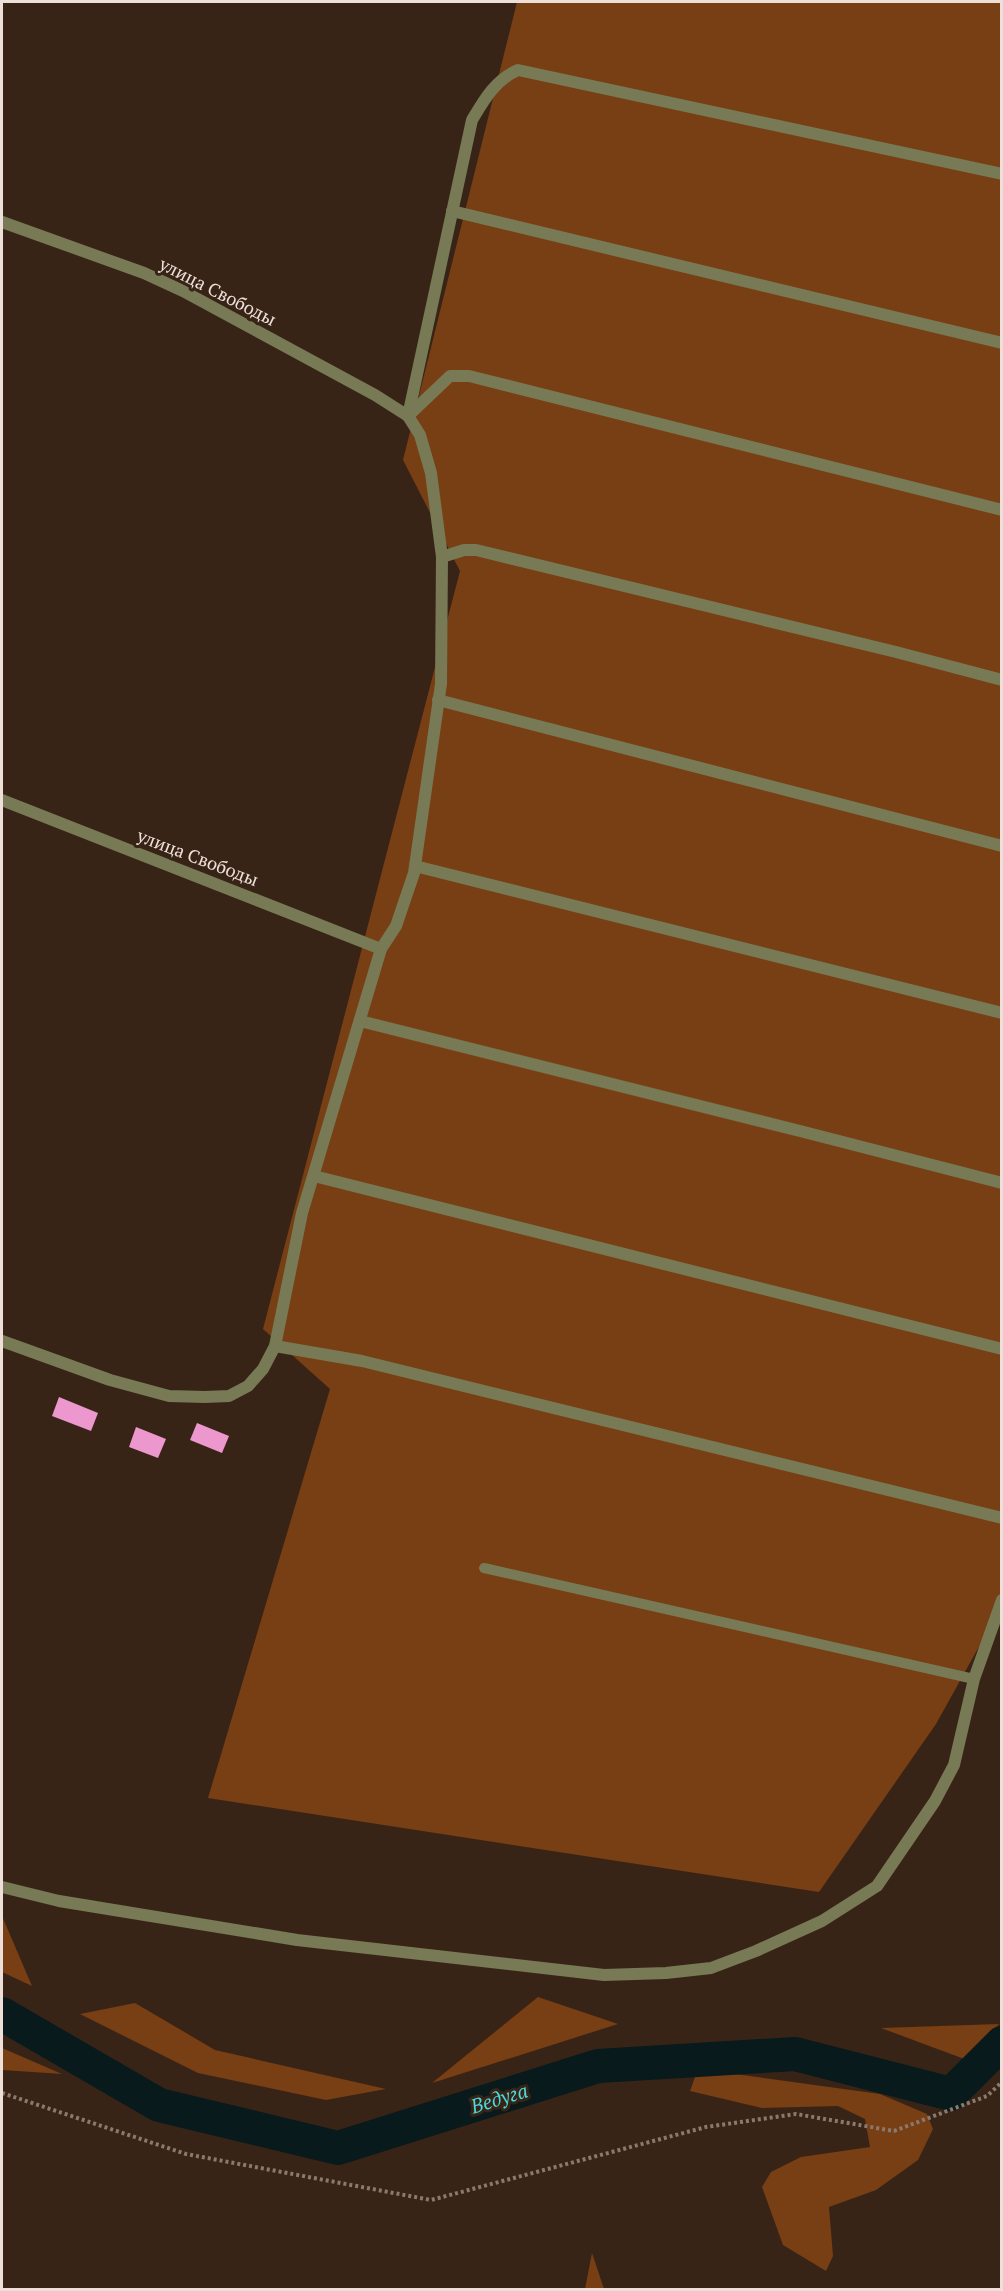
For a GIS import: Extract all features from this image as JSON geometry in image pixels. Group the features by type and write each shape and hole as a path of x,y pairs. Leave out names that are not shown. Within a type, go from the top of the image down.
{"street":[{"path":"2,1341 110,1380 169,1396 205,1397 229,1396 248,1386 263,1369 275,1346 302,1214 381,949 396,926 415,866 438,700 443,606 442,557 431,473 420,435 408,416 472,120 489,92 507,75 518,70 1002,174"},
{"path":"452,211 1002,343"},
{"name":"улица Свободы","path":"2,222 144,273 183,291 375,395 408,416"},
{"path":"408,416 450,376 469,376 1002,510"},
{"path":"442,557 464,550 476,550 1002,680"},
{"path":"438,700 1002,846"},
{"name":"улица Свободы","path":"2,802 381,949"},
{"path":"415,866 1002,1013"},
{"path":"360,1021 1002,1183"},
{"path":"314,1176 1002,1349"},
{"path":"275,1346 362,1361 1002,1518"},
{"path":"2,1887 59,1901 297,1940 604,1975 666,1973 711,1968 756,1951 822,1921 877,1886 935,1801 954,1765 974,1679 1002,1600"}],"lane":[{"path":"484,1568 974,1679"}],"path":[{"path":"2,2094 186,2154 430,2200 718,2125 796,2114 894,2131 987,2096 1002,2082"}],"shaded area":[{"path":"517,2 1001,2 1001,1607 936,1724 819,1892 208,1798 330,1389 263,1329 460,571 403,460"},
{"path":"2,1916 32,1986 2,1972"},
{"path":"538,1997 618,2024 432,2083"},
{"path":"135,2003 215,2050 386,2089 326,2100 198,2073 80,2014"},
{"path":"999,2024 967,2060 881,2028"},
{"path":"2,2048 62,2074 2,2070"},
{"path":"728,2073 880,2094 927,2114 933,2129 918,2160 876,2190 829,2207 833,2256 826,2271 783,2245 762,2187 771,2172 801,2157 870,2147 865,2119 838,2106 762,2108 690,2091 695,2077"},
{"path":"592,2253 604,2289 585,2289"}],"building":[{"path":"59,1397 98,1413 91,1431 52,1416"},
{"path":"197,1423 229,1436 222,1453 190,1440"},
{"path":"136,1427 166,1439 158,1458 129,1447"}],"waterway":[{"name":"Ведуга","path":"2,2014 159,2105 338,2148 598,2066 795,2054 951,2094 1002,2043"}]}
